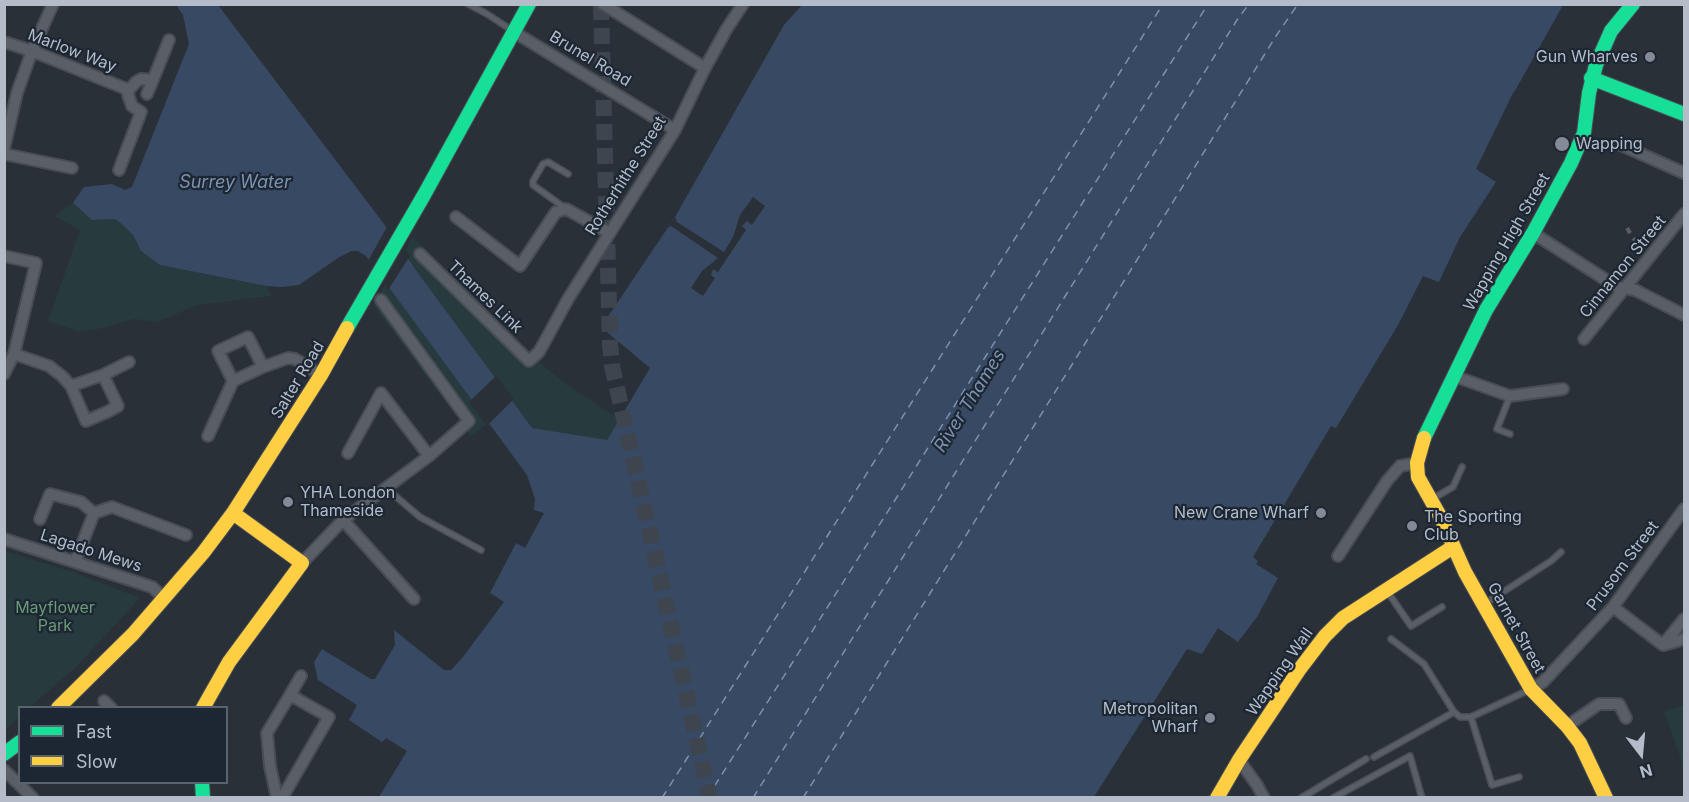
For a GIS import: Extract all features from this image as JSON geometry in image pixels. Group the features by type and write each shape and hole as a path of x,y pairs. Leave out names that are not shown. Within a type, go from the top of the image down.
{"street":[{"path":"52,4 17,93 4,152 72,168"},
{"path":"514,32 529,4"},
{"path":"603,4 705,68"},
{"name":"Rotherhithe Street","path":"529,362 539,351 568,299 675,130 705,68 743,4"},
{"name":"Wapping High Street","path":"1417,463 1423,441 1486,310 1533,233 1571,163 1584,133 1586,78 1611,31 1633,4"},
{"name":"Brunel Road","path":"514,32 675,130"},
{"name":"Salter Road","path":"60,706 133,634 203,553 233,513 321,375 514,32"},
{"path":"118,170 169,40"},
{"name":"Marlow Way","path":"4,42 129,90"},
{"path":"1586,78 1684,114"},
{"path":"141,112 132,106 128,95 129,90 141,79 153,80"},
{"path":"1620,147 1684,174"},
{"path":"456,217 520,266 556,212 566,209 610,233"},
{"name":"Cinnamon Street","path":"1584,339 1684,214"},
{"path":"1533,233 1617,287 1635,290 1684,315"},
{"name":"Thames Link","path":"420,254 529,362"},
{"path":"4,256 36,263 15,354 4,374"},
{"path":"204,706 229,662 302,563 343,520 429,456 469,421 381,300"},
{"path":"233,381 218,351 228,346 248,337 263,367"},
{"path":"15,354 35,359 49,366 71,386 86,421 117,406 103,375"},
{"path":"208,436 233,381 288,358 295,359 321,375"},
{"path":"71,386 129,363"},
{"path":"1454,376 1510,396 1563,389"},
{"path":"348,453 381,393 429,456"},
{"path":"1338,556 1387,481 1400,466 1417,463"},
{"name":"Garnet Street","path":"1417,463 1418,477 1441,518 1453,547 1531,689 1580,743 1606,798"},
{"path":"40,519 50,494 81,502 94,513"},
{"path":"75,562 94,513 111,507 186,536"},
{"name":"Prusom Street","path":"1531,689 1543,682 1613,607 1684,509"},
{"path":"233,513 302,563"},
{"path":"343,520 414,599"},
{"name":"Lagado Mews","path":"4,539 152,586 164,598"},
{"name":"Wapping Wall","path":"1217,798 1239,760 1299,670 1325,636 1343,618 1453,547"},
{"path":"1613,607 1663,645"},
{"path":"1663,645 1684,619"},
{"path":"1663,645 1684,639"},
{"path":"277,798 270,766 267,734 300,676"},
{"path":"282,798 329,717 290,695"},
{"path":"1567,726 1599,704 1619,704 1626,718"},
{"path":"4,754 18,744"},
{"path":"1239,760 1264,798"},
{"path":"4,770 18,784"},
{"path":"18,784 33,798"}],"lane":[{"path":"468,4 514,32"},
{"path":"566,209 533,185 532,181 543,164 548,162 568,174"},
{"path":"1510,396 1497,429 1510,434"},
{"path":"1431,499 1453,487 1462,468"},
{"path":"387,489 420,517 481,550"},
{"path":"1484,604 1551,561 1561,552"},
{"path":"1386,590 1411,626 1442,608"},
{"path":"1391,639 1424,664 1454,712 1460,717 1471,717 1531,689"},
{"path":"1374,757 1454,712"},
{"path":"1471,717 1492,785 1519,777"},
{"path":"1333,798 1410,756 1422,798"},
{"path":"1301,798 1366,759"}],"green space":[{"path":"73,203 92,220 115,219 160,265 266,286 271,296 197,305 157,322 134,319 94,330 78,331 48,321 80,230 55,216"},
{"path":"413,237 545,367 567,385 613,415 621,417 607,440 543,487 488,423 471,436 373,305"},
{"name":"Mayflower Park","path":"5,551 76,573 140,598 76,667 31,706 18,706 18,718 5,730"},
{"path":"1684,705 1684,768 1664,711"}],"water":[{"path":"176,5 218,5 384,224 532,428 607,440 650,368 601,327 675,217 784,25 802,5 1563,5 1513,93 1476,169 1496,182 1460,237 1439,282 1423,276 1398,325 1350,405 1336,428 1331,426 1253,557 1258,561 1256,564 1278,578 1257,617 1238,642 1218,628 1202,654 1187,649 1094,797 379,797 407,751 386,738 382,742 349,720 357,705 318,680 314,662 322,649 371,679 375,679 395,645 394,630 444,670 451,670 504,602 490,593 516,543 525,548 544,513 534,510 535,499 527,475 366,256 358,251 351,251 299,285 266,286 160,265 141,251 133,235 115,219 92,220 73,203 84,187 112,184 125,190 132,187 189,44 183,15"}],"pier":[{"path":"753,197 765,206 752,225 747,221 742,226 746,230 718,272 713,269 711,275 715,278 703,296 691,288 702,271 718,258 671,226 668,228 675,217 677,222 724,252 733,237 740,215"},
{"path":"388,225 410,256 388,290 368,261"},
{"path":"496,376 514,399 487,426 469,402"}],"ferry route":[{"path":"662,798 1163,4"},
{"path":"707,798 1208,4"},
{"path":"753,798 1249,4"},
{"path":"803,798 1298,4"}],"tunnel":[{"path":"601,4 612,366 710,798"}],"railway":[{"path":"1627,228 1642,252"}],"traffic: fast":[{"path":"347,328 424,195 529,4"},
{"path":"1424,438 1486,310 1533,233 1571,163 1584,133 1589,93 1596,65 1611,31 1633,4"},
{"path":"1591,78 1684,114"},
{"path":"4,754 18,744"},
{"path":"202,784 203,798"}],"traffic: slow":[{"path":"60,706 133,634 203,553 233,513 321,375 347,328"},
{"path":"1424,438 1417,463 1418,477 1441,518 1465,572 1531,689 1580,743 1606,798"},
{"path":"204,706 229,662 302,563 233,513"},
{"path":"1217,798 1239,760 1299,670 1325,636 1343,618 1453,547"}],"place":[{"name":"Gun Wharves","path":"1650,57"},
{"name":"Wapping","path":"1562,144"},
{"name":"YHA London Thameside","path":"288,502"},
{"name":"New Crane Wharf","path":"1321,513"},
{"name":"The Sporting Club","path":"1412,526"},
{"name":"Metropolitan Wharf","path":"1210,718"}],"water label":[{"name":"Surrey Water","path":"235,183"},
{"name":"River Thames","path":"970,401"}]}
